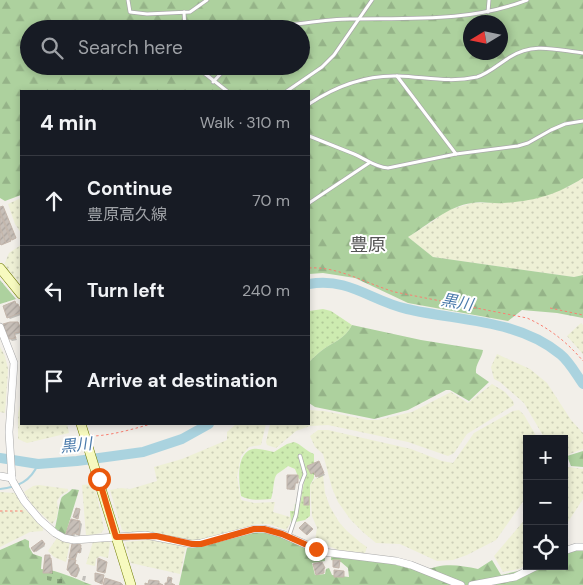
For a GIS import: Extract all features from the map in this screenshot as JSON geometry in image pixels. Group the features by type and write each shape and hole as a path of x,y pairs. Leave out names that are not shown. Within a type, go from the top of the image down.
{"main road":[{"path":"0,268 20,293"},
{"path":"83,425 89,436 99,479 131,585"}],"street":[{"path":"0,327 14,363 9,443 12,477 18,491 31,511 55,533 64,538 74,540 156,536 192,544 201,544 254,529 264,529 289,537 323,552 381,559 411,565 461,585"},
{"path":"0,476 12,477"},
{"path":"568,550 583,547"},
{"path":"472,585 515,578 530,570"}],"lane":[{"path":"128,0 130,12 136,14 184,12 193,10 207,0"},
{"path":"288,90 322,67 346,40 372,0"},
{"path":"488,12 489,0"},
{"path":"310,22 335,19 425,18 488,12 527,0"},
{"path":"184,12 184,20"},
{"path":"310,103 335,89 358,80 374,77 397,76 451,81 480,76 516,54 531,48 583,53"},
{"path":"205,75 225,90"},
{"path":"213,82 220,75"},
{"path":"397,76 456,154"},
{"path":"310,136 357,156 368,163 381,168 388,168 456,154 518,146 528,143 565,124 583,121"},
{"path":"310,203 368,163"},
{"path":"289,537 305,474 300,456"}],"path":[{"path":"310,268 317,267 350,275 395,292 526,318 541,324 556,335 583,361"},
{"path":"550,308 583,315"},
{"path":"89,436 120,432 148,425"},
{"path":"0,511 31,511"}],"green space":[{"path":"0,0 583,0 583,178 564,189 535,199 499,203 476,202 463,205 446,212 408,237 433,257 574,277 583,275 583,318 557,313 522,310 508,321 408,303 355,278 323,273 310,274 310,90 20,90 20,195 5,201 0,198"},
{"path":"583,178 583,275 574,277 433,257 408,237 446,211 472,203 503,203 568,187"},
{"path":"20,198 20,232 15,224 8,204"},
{"path":"20,246 20,284 4,265 9,253"},
{"path":"0,280 16,299 0,304"},
{"path":"323,309 331,311 352,325 342,337 310,361 310,311"},
{"path":"581,323 583,325 583,354 567,336"},
{"path":"352,325 421,340 483,350 476,373 489,382 469,401 450,390 446,390 408,410 374,419 315,407 310,404 310,361 349,330"},
{"path":"0,347 5,356 8,369 5,413 0,412"},
{"path":"497,354 530,369 547,383 571,420 583,433 583,449 568,455 568,435 543,435 524,403 494,379 491,367"},
{"path":"492,384 505,392 514,405 467,434 454,453 448,456 408,442 328,425 310,426 296,431 276,448 267,445 266,442 270,425 310,425 310,410 378,420 412,412 451,392 468,403"},
{"path":"20,406 20,425 67,425 69,433 27,443 18,439 18,413"},
{"path":"519,410 524,415 536,435 523,435 523,502 496,540 453,560 437,561 400,544 376,543 364,533 350,519 338,502 332,488 323,454 315,447 310,436 318,430 328,430 411,449 442,461 453,463 474,433 513,411"},
{"path":"235,425 266,425 261,445 249,447 241,456 237,477 241,500 254,503 275,502 273,512 290,517 290,524 286,530 269,524 257,524 202,540 190,541 153,532 128,533 122,530 110,490 130,489 157,481 154,467 182,459 227,440 227,432"},
{"path":"294,442 314,454 314,478 310,485 310,516 305,520 291,523 290,511 294,511 295,504 300,504 304,482 299,479 295,469 288,466 277,474 271,499 259,500 241,496 239,476 243,456 247,452 253,449 261,449 274,452"},
{"path":"583,451 583,467 571,466 568,456"},
{"path":"568,468 583,469 583,499 568,522 568,480"},
{"path":"323,475 325,493 330,507 347,531 367,547 365,553 338,550 315,540 317,528 312,516 310,485 315,479"},
{"path":"93,484 104,529 101,533 86,536 82,485"},
{"path":"39,485 68,489 57,501 58,510 56,519 52,524 33,506 24,492 33,486"},
{"path":"72,489 79,490 65,536 55,528 61,499"},
{"path":"0,492 15,493 24,508 43,528 43,531 30,532 0,547"},
{"path":"523,522 523,566 503,572 494,556"},
{"path":"254,531 264,531 282,536 325,558 325,561 312,563 315,575 325,574 326,569 329,568 332,575 349,577 348,568 341,562 331,560 331,557 381,561 423,572 443,566 478,569 492,560 501,575 523,568 568,570 568,551 583,549 583,585 179,585 187,548 205,546"},
{"path":"57,538 70,542 66,562 54,557 48,551"},
{"path":"25,539 29,541 29,547 33,554 42,557 41,569 61,573 92,585 0,585 0,550"},
{"path":"149,540 186,546 180,574 131,563 125,542"},
{"path":"107,541 110,543 108,558 100,556 96,559 95,566 86,564 93,542"}],"building":[{"path":"3,206 16,238 12,240 0,211 0,207"},
{"path":"0,213 11,241 6,243 0,227"},
{"path":"0,229 6,243 1,245 0,243"},
{"path":"15,301 20,309 20,313 7,318 3,306"},
{"path":"18,322 20,332 14,333 16,338 9,339 3,324"},
{"path":"319,461 324,473 316,477 314,472 311,474 307,466"},
{"path":"287,475 298,475 298,483 295,483 294,489 287,489"},
{"path":"304,497 309,497 309,505 304,505"},
{"path":"76,508 80,509 78,519 73,517"},
{"path":"71,519 80,521 79,535 73,533 72,537 66,536"},
{"path":"305,522 313,529 307,535 299,528"},
{"path":"42,540 45,544 34,552 31,548"},
{"path":"72,544 81,545 80,553 77,552 75,559 69,558"},
{"path":"45,555 50,555 52,573 43,573"},
{"path":"98,558 107,562 105,573 97,571"},
{"path":"69,559 76,560 75,564 78,565 76,577 67,570"},
{"path":"333,560 340,560 339,568 333,567"},
{"path":"322,562 325,568 324,573 316,575 313,564"},
{"path":"334,570 344,571 344,577 334,577"},
{"path":"95,573 104,575 102,584 95,581"},
{"path":"168,577 172,578 171,583 175,585 165,585"},
{"path":"105,578 121,583 123,585 103,585"},
{"path":"149,580 159,581 163,585 145,585 145,583 148,584"}],"waterway":[{"name":"黒川","path":"310,284 336,284 407,309 486,323 525,334 560,354 583,384"},
{"name":"黒川","path":"0,458 38,464 143,452 182,439 207,425"},
{"path":"0,489 13,487 28,479 38,464"}],"district":[{"name":"豊原","path":"368,245"}],"route":[{"path":"99,479 116,537 156,536 182,543 201,544 254,529 264,529 282,534 316,549"}]}
